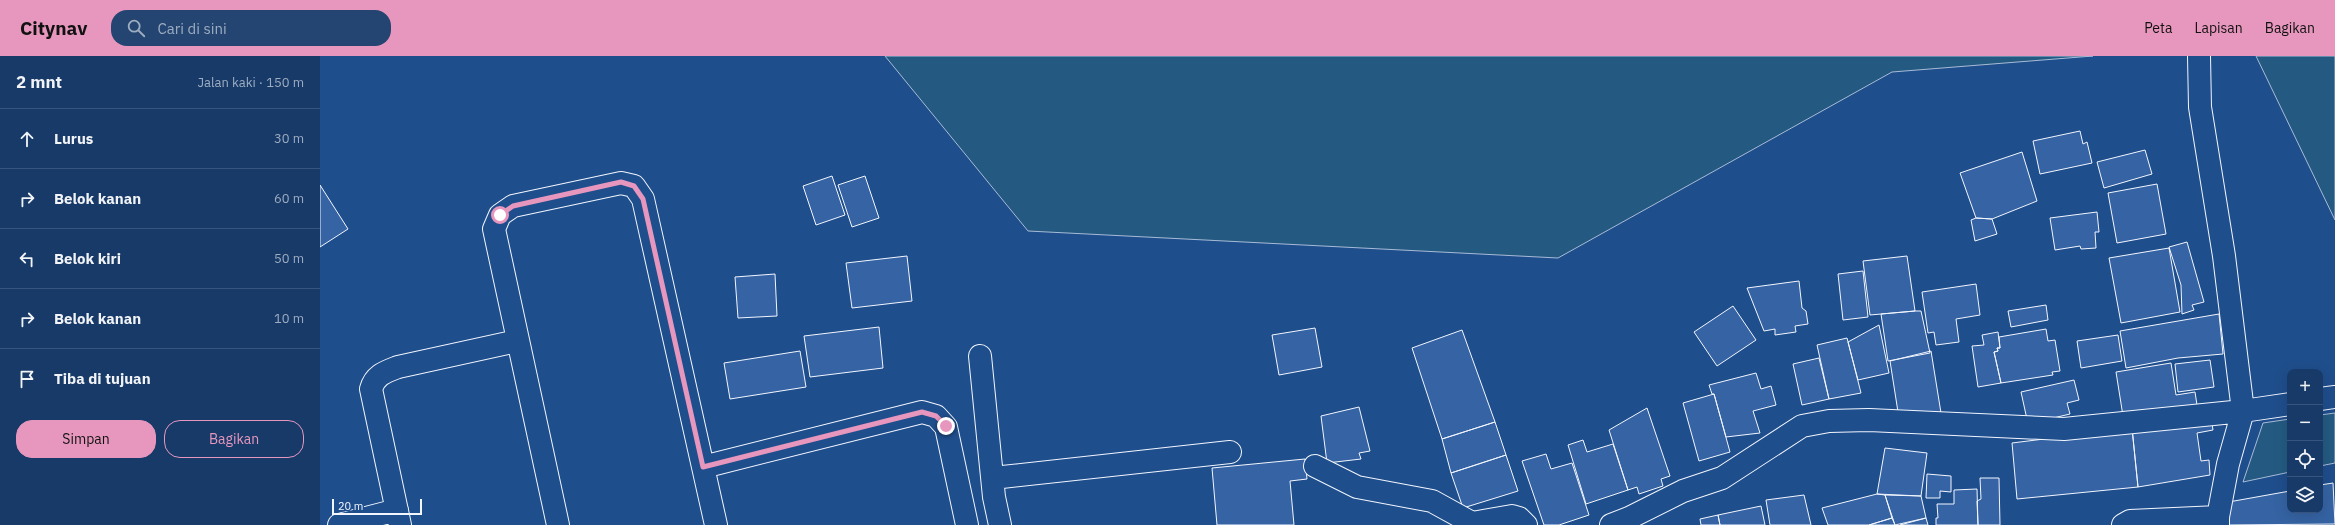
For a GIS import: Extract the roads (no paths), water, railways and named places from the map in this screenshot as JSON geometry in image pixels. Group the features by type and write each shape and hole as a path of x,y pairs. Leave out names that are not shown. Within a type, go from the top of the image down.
{"street":[{"path":"2123,525 2130,521 2218,521 2228,464 2243,411 2224,256 2200,107 2198,56"},
{"path":"558,525 517,341 494,228 500,215 513,206 621,182 634,186 643,199 716,525"},
{"path":"339,525 399,518 370,389 373,380 380,374 398,367 517,341"},
{"path":"980,356 994,497 1000,525"},
{"path":"2323,399 2335,397"},
{"path":"1611,525 1629,518 1683,491 1722,478 1802,426 1829,421 1869,420 2064,429 2243,411 2287,404"},
{"path":"703,467 922,412 936,416 946,426 967,525"},
{"path":"993,478 1230,452"},
{"path":"1315,466 1357,487 1432,501 1472,523 1512,516 1519,518 1526,525"}]}
